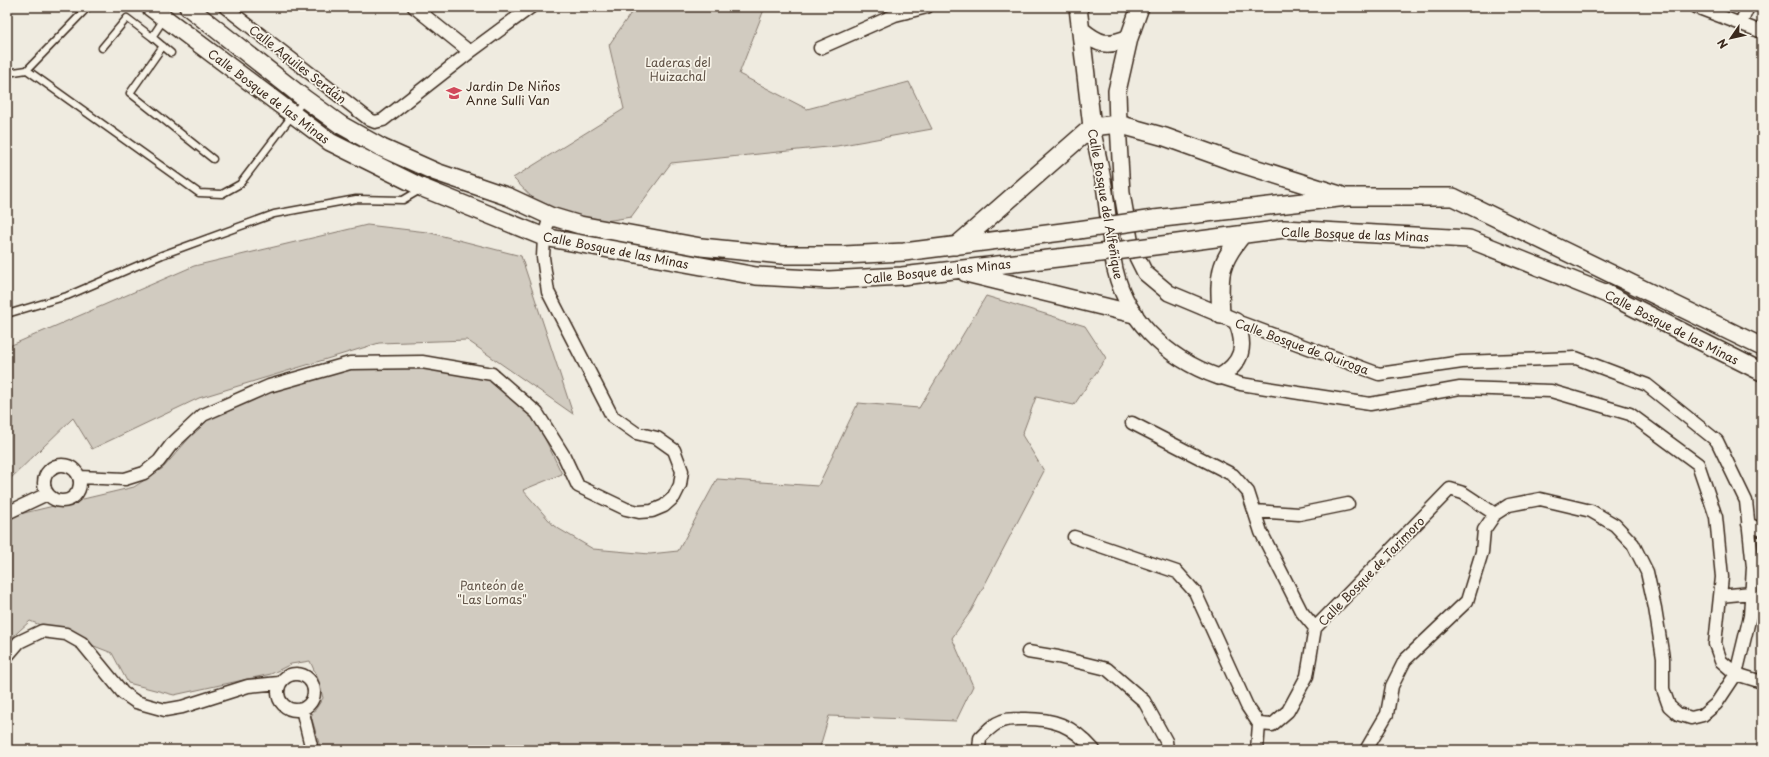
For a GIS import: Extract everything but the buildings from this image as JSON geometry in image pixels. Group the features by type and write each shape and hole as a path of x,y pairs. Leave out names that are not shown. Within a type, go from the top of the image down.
{"main road":[{"name":"Calle Bosque de las Minas","path":"150,7 292,116 330,142 423,188 544,237 756,276 829,280 902,276 1092,254 1284,229 1469,239 1607,294 1756,369"},
{"name":"Calle Bosque de las Minas","path":"188,7 305,99 341,124 382,148 436,172 509,197 550,216 580,225 701,247 782,254 844,255 896,253 1154,219 1346,197 1453,197 1761,346"},
{"name":"Calle Bosque del Alfeñique","path":"1078,7 1092,127"},
{"name":"Calle Bosque del Alfeñique","path":"1118,124 1117,91 1129,38 1140,7"},
{"path":"1081,30 1102,44 1115,44 1129,38"},
{"path":"956,246 1092,127 1118,124 1165,137 1229,160 1346,197"},
{"path":"1228,318 1219,280 1224,263 1232,248 1243,234"},
{"path":"954,270 1134,314"},
{"path":"1756,369 1761,346"}],"street":[{"name":"Calle Aquiles Serdán","path":"225,7 370,120 375,122 383,120 470,52"},
{"path":"414,7 470,52 532,7"},
{"path":"820,48 897,11 927,7"},
{"path":"1696,7 1762,32"},
{"path":"1740,23 1748,7"},
{"name":"Calle Bosque del Alfeñique","path":"1118,124 1122,193 1131,245 1146,273 1169,293 1228,318"},
{"name":"Calle Bosque del Alfeñique","path":"1092,127 1105,192 1113,259 1122,291 1134,314 1157,342 1186,363 1219,377"},
{"path":"79,476 125,479 144,473 159,461 171,445 203,415 269,386 350,363 422,362 492,374 537,413 564,456 578,486 626,509 639,512 652,512 664,506 674,497 680,485 682,471 674,450 657,438 636,433 612,416 548,292 543,257 544,237 550,216"},
{"path":"1219,377 1230,370 1238,360 1242,347 1241,334 1228,318"},
{"name":"Calle Bosque de Quiroga","path":"1228,318 1379,374 1462,362 1576,358 1646,385 1717,441 1746,501 1753,567 1750,616 1736,674 1716,704 1703,715 1691,718 1678,714 1669,706 1663,689 1663,658 1655,608 1647,572 1633,544 1615,525 1591,511 1563,503 1540,499 1510,504 1495,514 1484,530 1482,552 1468,601 1405,660 1392,686 1387,714 1366,750"},
{"path":"1219,377 1241,384 1370,404 1460,388 1551,391 1630,414 1698,464 1716,517 1722,577 1715,644 1721,661 1736,674 1762,682"},
{"path":"1132,423 1233,476 1248,492 1261,532 1301,611 1315,628"},
{"path":"64,465 70,467 79,476 80,488 74,498 62,502 57,501 47,494 44,481 51,469 64,465"},
{"name":"Calle Bosque de Tarimoro","path":"1259,724 1272,725 1288,711 1307,676 1315,628 1450,490 1463,493 1495,514"},
{"path":"7,513 47,494"},
{"path":"1254,511 1299,514 1348,504"},
{"path":"1748,524 1762,530"},
{"path":"1074,537 1177,572 1195,592 1247,706 1259,724 1257,750"},
{"path":"1720,596 1751,593 1762,608"},
{"path":"7,656 19,642 42,631 66,634 82,643 123,694 136,702 165,710 182,707 248,686 280,682"},
{"path":"1028,652 1058,656 1107,669 1144,701 1166,741 1167,750"},
{"path":"292,673 307,677 312,683 314,690 313,698 309,705 302,709 292,710 283,706 277,692 280,682 285,676 292,673"},
{"path":"302,709 312,750"},
{"path":"979,750 980,738 991,727 1003,720 1032,719 1064,725 1080,734 1094,750"}],"lane":[{"path":"7,73 28,70 88,7"},
{"path":"102,48 127,18 171,53"},
{"path":"152,38 164,18"},
{"path":"163,46 130,93 213,159"},
{"path":"28,70 199,193 222,194 240,184 305,99"},
{"path":"7,314 66,296 162,255 274,214 356,199 403,200 423,188"}],"green space":[{"name":"Laderas del Huizachal","path":"635,7 765,7 739,74 807,109 909,82 932,129 837,146 671,163 631,217 580,225 550,216 513,178 624,109 609,45"},
{"path":"367,225 427,232 521,256 573,414 467,340 379,343 199,398 92,449 73,418 7,482 7,347 194,266"},
{"name":"Panteón de \"Las Lomas\"","path":"986,296 1085,326 1106,358 1074,405 1036,397 1022,435 1044,471 971,611 952,638 973,686 956,721 829,716 819,750 321,750 311,716 323,698 318,679 310,661 291,664 271,674 174,695 128,683 112,653 30,621 7,642 7,517 134,487 163,468 206,419 274,390 352,369 422,368 489,380 535,418 562,474 523,490 554,526 593,549 650,554 678,551 717,479 818,486 858,403 919,408"}],"place":[{"name":"Jardin De Niños Anne Sulli Van","path":"454,93"}]}
